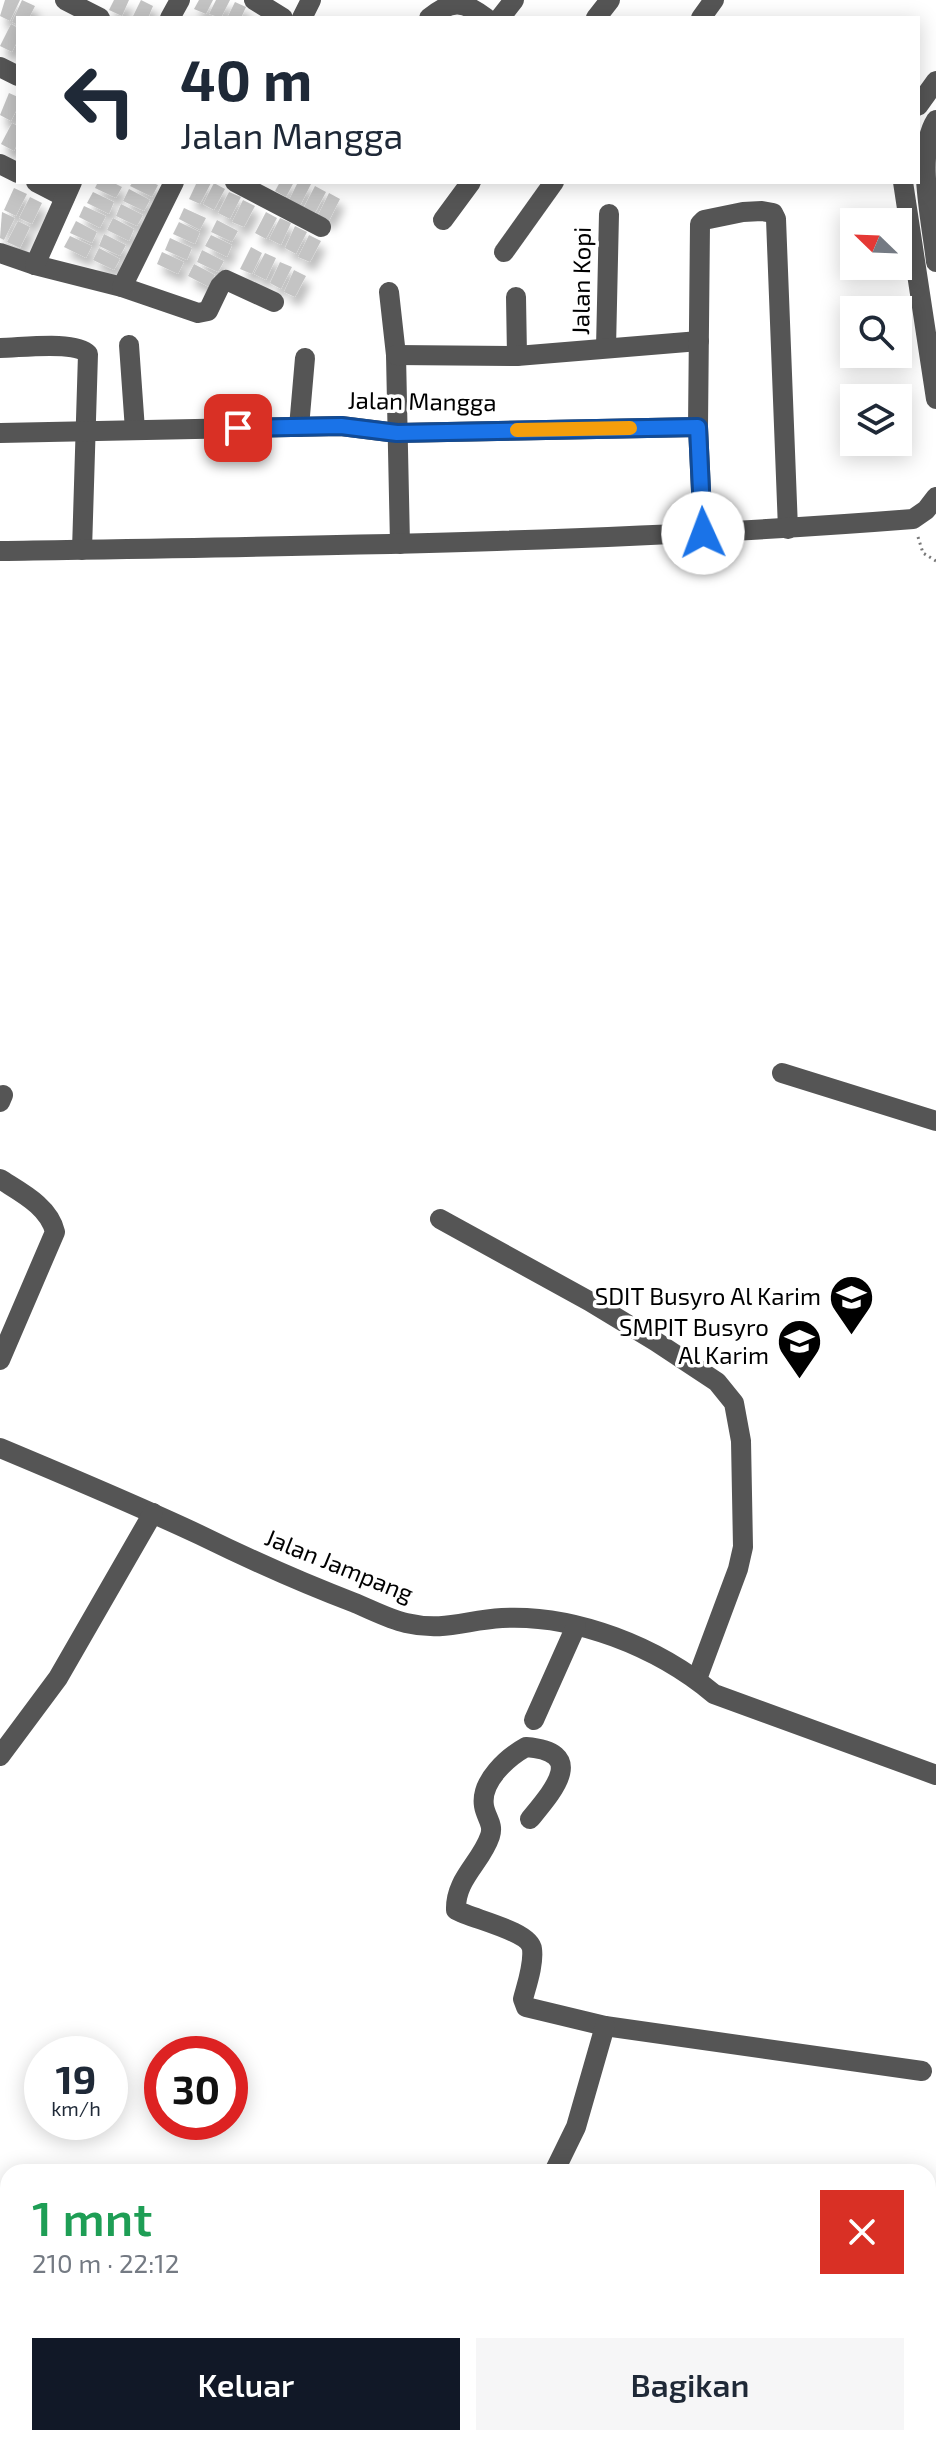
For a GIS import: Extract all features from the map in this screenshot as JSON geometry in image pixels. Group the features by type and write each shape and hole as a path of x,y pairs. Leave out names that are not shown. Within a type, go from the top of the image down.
{"street":[{"path":"65,0 96,16"},
{"path":"254,0 280,16"},
{"path":"502,16 514,0"},
{"path":"598,16 610,0"},
{"path":"433,10 454,1 484,16"},
{"path":"920,103 936,81"},
{"path":"928,123 936,262"},
{"path":"35,265 69,189 45,184"},
{"path":"122,287 173,184"},
{"path":"239,184 321,227"},
{"path":"443,220 470,184"},
{"path":"504,252 553,184"},
{"path":"903,184 936,399"},
{"path":"703,533 698,427 701,222 762,211 773,213 776,219 788,529"},
{"name":"Jalan Kopi","path":"606,348 609,214"},
{"path":"0,253 122,287 198,313 208,311 226,280 274,302"},
{"path":"389,292 396,355 400,544"},
{"path":"516,297 517,356"},
{"path":"396,355 517,356 699,341"},
{"path":"129,345 135,430"},
{"path":"0,348 72,346 88,354 82,550"},
{"path":"299,427 305,358"},
{"name":"Jalan Mangga","path":"0,433 341,426 397,433 698,427"},
{"path":"0,551 400,544 788,529 913,519 926,510 936,497"},
{"path":"782,1073 936,1121"},
{"path":"0,1179 36,1203 52,1222 55,1232 0,1360"},
{"path":"440,1219 655,1341 717,1382 734,1403 741,1441 743,1547 738,1569 697,1679"},
{"name":"Jalan Jampang","path":"0,1448 153,1513 247,1558 405,1623 443,1628 482,1620 530,1618 576,1626 626,1641 697,1679 714,1694 936,1775"},
{"path":"0,1756 58,1678 153,1513"},
{"path":"534,1720 576,1626"},
{"path":"530,1819 552,1791 562,1768 560,1758 552,1753 526,1747 500,1766 485,1793 484,1806 492,1827 466,1872 457,1894 456,1910 522,1936 531,1944 533,1952 523,1999 526,2007 605,2026 922,2071"},
{"path":"558,2164 576,2127 605,2026"}],"path":[{"path":"923,553 936,561"}],"building":[{"path":"5,0 20,0 10,21 0,16"},
{"path":"22,0 35,6 30,16 16,16 16,24 12,22"},
{"path":"114,0 129,0 122,16 109,10"},
{"path":"141,0 153,6 149,16 133,16"},
{"path":"199,0 213,0 206,14 194,9"},
{"path":"216,0 230,0 222,16 209,14"},
{"path":"235,2 246,7 242,16 228,16"},
{"path":"11,24 16,27 16,44 12,52 0,46"},
{"path":"9,93 16,96 16,111 11,121 0,115"},
{"path":"12,123 16,125 14,151 1,144"},
{"path":"97,184 122,187 116,198 95,188"},
{"path":"132,184 158,185 152,197 130,186"},
{"path":"196,184 210,184 200,204 189,199"},
{"path":"213,184 225,189 214,210 203,204"},
{"path":"279,184 293,184 286,197 275,191"},
{"path":"297,184 311,184 300,206 289,200"},
{"path":"315,186 326,192 315,213 304,207"},
{"path":"14,188 27,194 16,216 4,210"},
{"path":"129,189 150,200 144,211 123,201"},
{"path":"93,192 114,202 109,214 87,203"},
{"path":"229,192 241,197 230,219 218,213"},
{"path":"329,193 340,199 329,221 318,215"},
{"path":"30,197 42,203 32,224 19,218"},
{"path":"243,200 255,206 244,227 232,222"},
{"path":"121,204 143,215 137,226 116,216"},
{"path":"84,206 106,216 100,228 79,217"},
{"path":"184,208 206,218 200,230 179,219"},
{"path":"2,212 15,218 4,240 0,238"},
{"path":"266,212 277,218 266,239 255,233"},
{"path":"113,218 134,229 129,241 107,230"},
{"path":"280,218 291,223 281,245 269,239"},
{"path":"217,220 238,231 232,242 211,232"},
{"path":"18,221 30,227 20,248 7,242"},
{"path":"76,221 97,232 92,243 70,233"},
{"path":"179,222 200,232 195,244 173,234"},
{"path":"295,226 307,232 296,254 285,248"},
{"path":"104,234 126,245 120,256 99,246"},
{"path":"211,235 232,245 227,257 205,246"},
{"path":"309,235 321,241 310,262 298,257"},
{"path":"70,236 92,246 86,258 64,247"},
{"path":"170,238 192,248 187,260 165,250"},
{"path":"251,247 262,253 252,274 240,269"},
{"path":"99,248 120,259 114,270 93,260"},
{"path":"202,250 224,261 218,272 197,262"},
{"path":"162,252 184,262 178,274 157,264"},
{"path":"265,253 276,258 266,280 254,274"},
{"path":"280,262 292,267 281,289 270,283"},
{"path":"194,264 215,275 209,287 188,276"},
{"path":"294,270 306,276 295,297 284,292"}],"slow traffic":[{"path":"517,430 630,428"}],"place":[{"name":"SDIT Busyro Al Karim","path":"852,1336"},
{"name":"SMPIT Busyro Al Karim","path":"800,1381"}],"route":[{"path":"238,428 341,426 397,433 698,427 703,533"}]}
